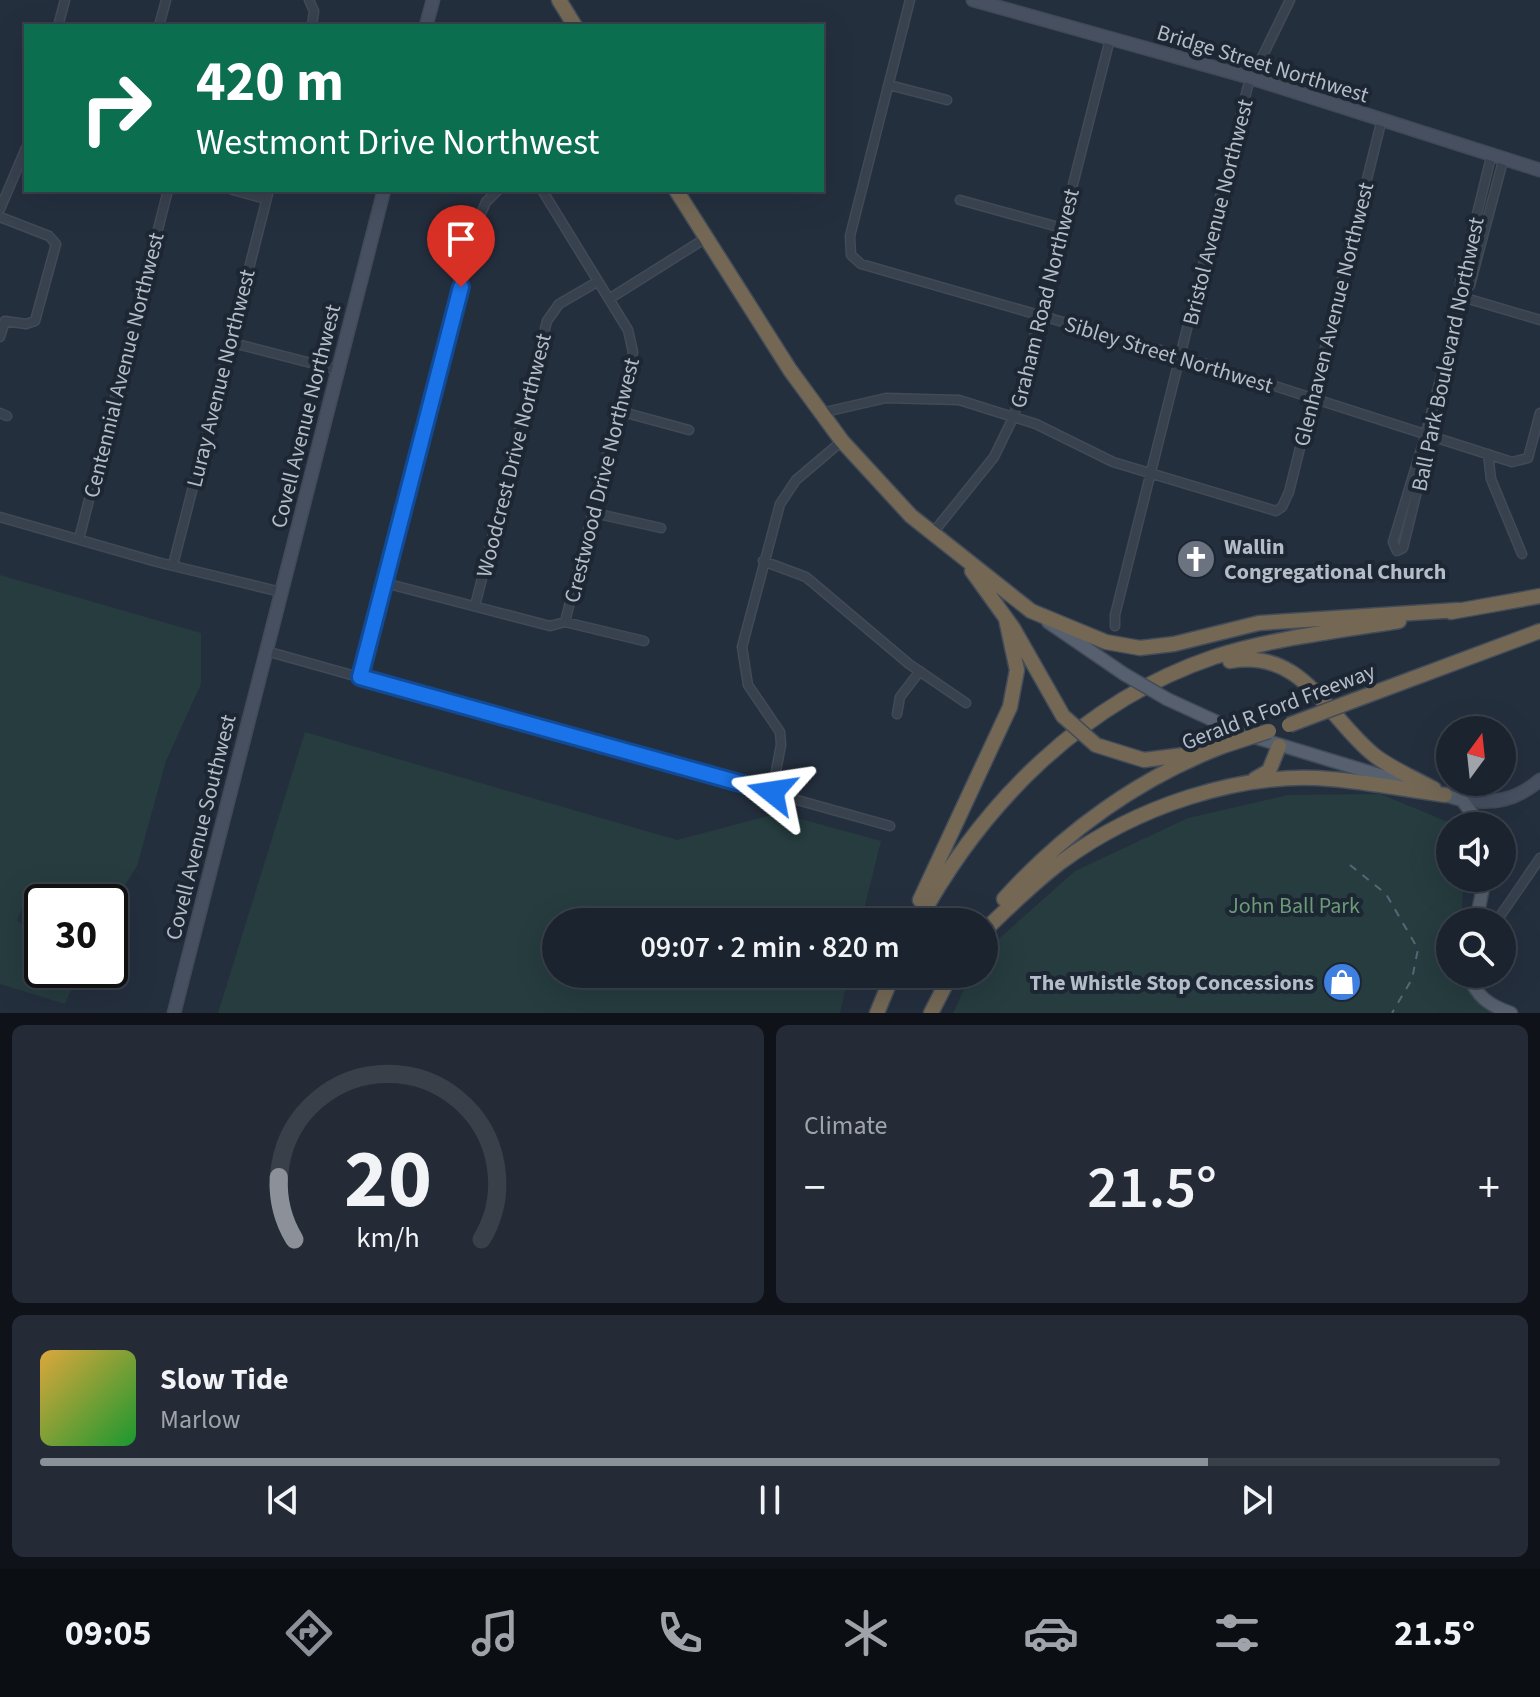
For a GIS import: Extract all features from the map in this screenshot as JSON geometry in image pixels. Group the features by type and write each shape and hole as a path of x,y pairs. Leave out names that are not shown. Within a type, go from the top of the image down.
{"highway":[{"path":"559,0 574,24"},
{"path":"677,192 842,441 932,535 1031,611 1106,642 1140,648 1174,644 1259,623 1458,610"},
{"path":"969,564 1006,619 1063,716 1096,745 1125,757 1154,760 1221,747"},
{"name":"Gerald R Ford Freeway","path":"927,908 970,838 1026,775 1088,722 1135,691 1217,656 1258,646 1540,596"},
{"path":"917,908 1010,707 1017,670 1006,619"},
{"name":"Gerald R Ford Freeway","path":"997,908 1025,875 1094,817 1157,778 1221,747 1289,725 1540,631"},
{"path":"1164,678 1251,658 1282,666 1315,689 1373,754 1436,790"},
{"path":"998,918 1036,881 1101,836 1179,802 1240,785 1269,771 1279,746"},
{"path":"1240,785 1330,779 1436,794"},
{"path":"877,1013 886,988"},
{"path":"931,1013 944,988"}],"main road":[{"path":"1031,611 1167,699 1241,733 1436,792"},
{"path":"1448,796 1462,800 1471,812"},
{"path":"1475,988 1496,1008 1511,1013"}],"street":[{"path":"59,24 65,0"},
{"path":"160,24 166,0"},
{"path":"427,24 433,0"},
{"path":"910,0 889,85 947,100"},
{"name":"Bridge Street Northwest","path":"973,0 1252,78 1540,170"},
{"name":"Bristol Avenue Northwest","path":"1115,626 1150,474 1252,78 1290,0"},
{"path":"311,2 312,24"},
{"name":"Graham Road Northwest","path":"932,535 994,457 1014,416 1110,39"},
{"name":"Sibley Street Northwest","path":"889,85 850,236 851,255 861,264 880,272 1181,356 1521,462 1530,452 1540,413"},
{"name":"Glenhaven Avenue Northwest","path":"1150,474 1271,511 1282,507 1382,119"},
{"path":"0,209 24,153"},
{"name":"Ball Park Boulevard Northwest","path":"1397,551 1393,542 1426,433 1462,297 1460,283 1498,155"},
{"name":"Centennial Avenue Northwest","path":"79,539 167,192"},
{"name":"Covell Avenue Northwest","path":"266,651 383,192"},
{"path":"360,677 479,218 486,202 496,192"},
{"path":"543,192 609,299 706,238"},
{"name":"Luray Avenue Northwest","path":"173,565 268,194"},
{"path":"960,200 1062,228"},
{"path":"0,217 55,240 35,321 26,324 3,320 0,337"},
{"name":"Woodcrest Drive Northwest","path":"475,606 547,321 559,304 597,282"},
{"path":"1462,297 1540,320"},
{"name":"Crestwood Drive Northwest","path":"565,622 633,352 632,337 609,299"},
{"path":"229,342 338,370"},
{"path":"821,413 862,401 923,397 959,400 1014,416 1089,452 1150,474"},
{"path":"619,411 689,430"},
{"path":"772,792 781,745 780,732 748,685 742,667 742,647 771,529 788,491 842,441"},
{"path":"1488,454 1491,479 1522,554"},
{"path":"594,513 661,528"},
{"path":"0,517 281,592"},
{"path":"763,561 806,577 920,671 966,703"},
{"path":"385,583 550,626 565,622 644,641"},
{"path":"266,651 890,826"},
{"name":"Covell Avenue Southwest","path":"174,1013 266,651"},
{"path":"897,714 900,697 920,671"},
{"path":"1462,800 1502,801 1518,796 1540,780"},
{"path":"1506,908 1540,858"}],"green space":[{"path":"0,575 201,633 201,684 166,761 137,866 126,884 24,884 24,905 17,920 24,926 24,988 72,988 65,1004 0,984"},
{"path":"305,732 677,840 779,813 881,841 864,908 542,908 542,988 846,988 840,1013 218,1013"},
{"name":"John Ball Park","path":"1380,794 1436,817 1436,892 1463,892 1462,908 1436,908 1436,988 1474,988 1477,993 1511,1013 953,1013 965,988 998,988 998,940 1075,871 1188,818 1288,795"}],"railway":[{"path":"1350,865 1386,894 1418,949 1412,979 1392,1013"}],"place":[{"name":"Wallin Congregational Church","path":"1196,559"},
{"name":"The Whistle Stop Concessions","path":"1342,982"}],"route":[{"path":"461,287 360,677 772,792"}]}
